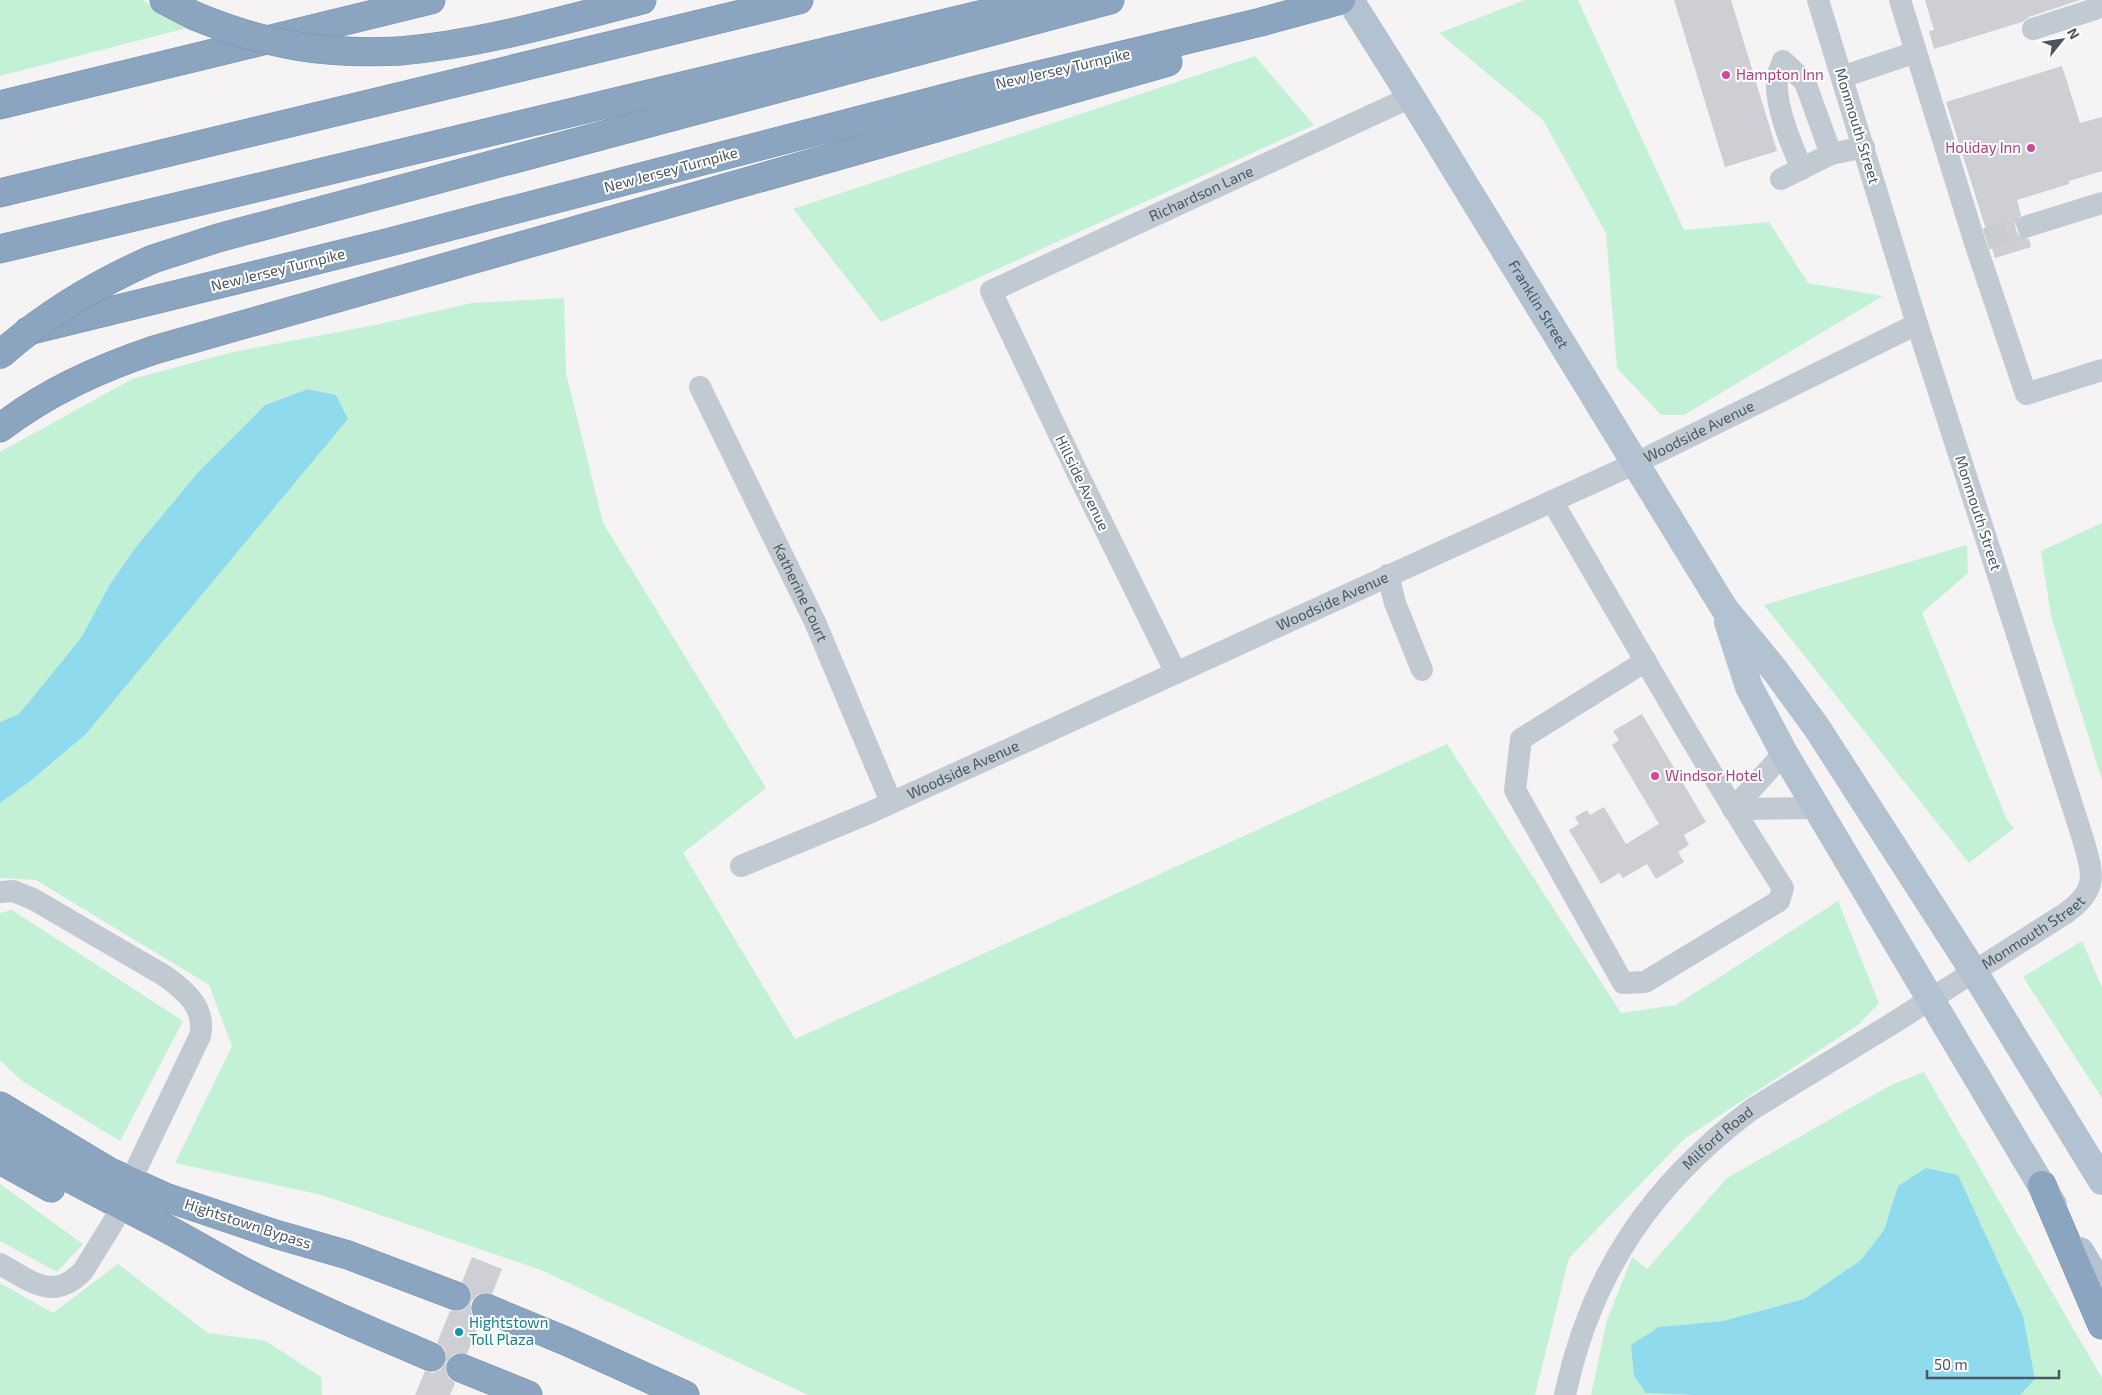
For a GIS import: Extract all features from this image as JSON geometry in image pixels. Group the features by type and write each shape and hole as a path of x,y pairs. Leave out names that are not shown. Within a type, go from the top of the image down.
{"highway":[{"path":"164,0 195,16 245,35 297,47 347,52 426,49 477,40 642,0"},
{"path":"0,105 431,0"},
{"path":"0,193 799,0"},
{"path":"0,248 1042,0"},
{"path":"0,355 44,319 74,300 108,280 152,259 218,238 1110,0"},
{"name":"New Jersey Turnpike","path":"0,338 395,241 972,91 1261,22 1341,0"},
{"path":"0,428 64,387 93,372 154,350 1187,57 1261,22"},
{"path":"0,1096 48,1136"},
{"path":"0,1106 48,1136"},
{"path":"0,1135 72,1180 258,1279 364,1329 431,1357"},
{"name":"Hightstown Bypass","path":"48,1136 130,1182 207,1213 348,1255 456,1296"},
{"path":"0,1160 147,1237 258,1279"},
{"path":"2042,1185 2102,1325"},
{"path":"486,1308 568,1342 685,1395"},
{"path":"461,1368 528,1395"}],"main road":[{"name":"Franklin Street","path":"1350,0 1724,608"},
{"path":"1724,608 1774,669 1817,728 1974,972 2102,1181"},
{"path":"1724,608 1749,687 1784,752 2102,1288"}],"street":[{"name":"Monmouth Street","path":"1818,0 1917,324 2083,839 2091,876 2089,890 2081,902 2066,914 1974,972"},
{"path":"1900,0 1981,241 2026,394 2102,370"},
{"path":"2033,29 2095,9 2101,3 2100,0"},
{"path":"1842,77 1916,52"},
{"path":"1802,169 1793,148 1778,100 1777,78 1784,61 1805,82 1831,154"},
{"name":"Richardson Lane","path":"991,291 1411,97"},
{"path":"1781,179 1831,154 1864,147"},
{"path":"2028,226 2102,203"},
{"name":"Hillside Avenue","path":"991,291 1076,472 1176,673"},
{"name":"Woodside Avenue","path":"741,866 891,802 1636,463 1917,324"},
{"name":"Katherine Court","path":"700,387 815,622 891,802"},
{"path":"1552,501 1733,809 1783,888 1779,901 1645,982 1623,983 1515,790 1521,739 1646,661"},
{"path":"1388,575 1395,602 1422,670"},
{"path":"1733,809 1784,752"},
{"path":"1733,809 1816,808"},
{"path":"0,892 13,891 33,899 165,976 184,991 198,1009 202,1027 200,1036 130,1182"},
{"name":"Milford Road","path":"1565,1395 1583,1329 1602,1282 1631,1233 1667,1186 1709,1144 1751,1110 1974,972"},
{"path":"0,1264 41,1286 60,1287 76,1278 83,1271 114,1221"}],"green space":[{"path":"0,0 142,0 187,28 0,76"},
{"path":"1525,0 1578,0 1684,230 1769,222 1808,283 1883,296 1684,415 1661,415 1617,368 1606,233 1543,120 1439,33"},
{"path":"1255,56 1314,125 881,322 793,209"},
{"path":"564,298 566,373 603,523 766,788 683,853 795,1039 1447,744 1621,1013 1676,1005 1838,901 1879,1003 1858,1025 1684,1139 1569,1258 1535,1395 808,1395 541,1270 322,1195 175,1163 232,1046 209,985 36,880 0,878 0,803 28,783 85,735 119,692 336,395 308,389 265,405 200,470 136,547 110,584 81,638 19,714 0,722 0,452 132,379 233,352 375,325 472,303"},
{"path":"2102,523 2102,780 2051,616 2041,551"},
{"path":"1967,545 1968,573 1922,613 2007,820 2014,828 1969,863 1764,605"},
{"path":"12,910 183,1021 120,1141 22,1081 0,1060 0,913"},
{"path":"2082,941 2102,988 2102,1098 2023,977"},
{"path":"1924,1072 2102,1378 2102,1395 2019,1395 1898,1186 1884,1230 1861,1260 1804,1299 1723,1321 1659,1327 1646,1393 1694,1395 1591,1395 1607,1320 1632,1257 1647,1269 1727,1178 1891,1085"},
{"path":"0,1184 83,1244 57,1272 0,1241"},
{"path":"118,1264 208,1333 266,1341 321,1377 322,1395 0,1395 0,1283 53,1313"}],"water":[{"path":"308,389 336,395 348,419 85,735 28,783 0,803 0,722 19,714 81,638 110,584 136,547 200,470 265,405"},
{"path":"1926,1168 1958,1175 2023,1316 2035,1379 2020,1395 1694,1395 1646,1393 1634,1376 1631,1345 1659,1327 1723,1321 1804,1299 1861,1260 1884,1230 1898,1186"}],"building":[{"name":"Hampton Inn","path":"1674,0 1731,0 1777,151 1725,167"},
{"path":"1925,0 2080,0 2029,17 2022,22 1934,49 1929,31 1934,30"},
{"name":"Holiday Inn","path":"2062,66 2080,123 2102,117 2102,171 2069,181 2069,184 2017,200 2021,215 2015,223 2016,230 2019,236 2029,239 2031,247 1995,258 1946,102"},
{"name":"Windsor Hotel","path":"1642,714 1706,822 1684,835 1689,845 1678,852 1684,862 1656,879 1647,864 1623,878 1619,873 1601,884 1569,830 1579,824 1575,817 1587,810 1590,815 1604,807 1626,844 1659,824 1612,745 1619,740 1613,731"},
{"name":"Hightstown Toll Plaza","path":"472,1257 502,1269 492,1294 484,1293 477,1295 471,1302 473,1317 480,1322 467,1354 458,1353 452,1355 447,1362 446,1371 449,1378 455,1383 450,1395 415,1395 425,1371 432,1373 440,1370 445,1363 446,1355 444,1348 437,1343 450,1311 459,1311 466,1308 470,1302 471,1293 462,1282"}],"tunnel":[{"path":"1986,239 2028,226"}],"place":[{"name":"Hampton Inn","path":"1726,75"},
{"name":"Holiday Inn","path":"2031,148"},
{"name":"Windsor Hotel","path":"1655,776"},
{"name":"Hightstown Toll Plaza","path":"459,1332"}]}
